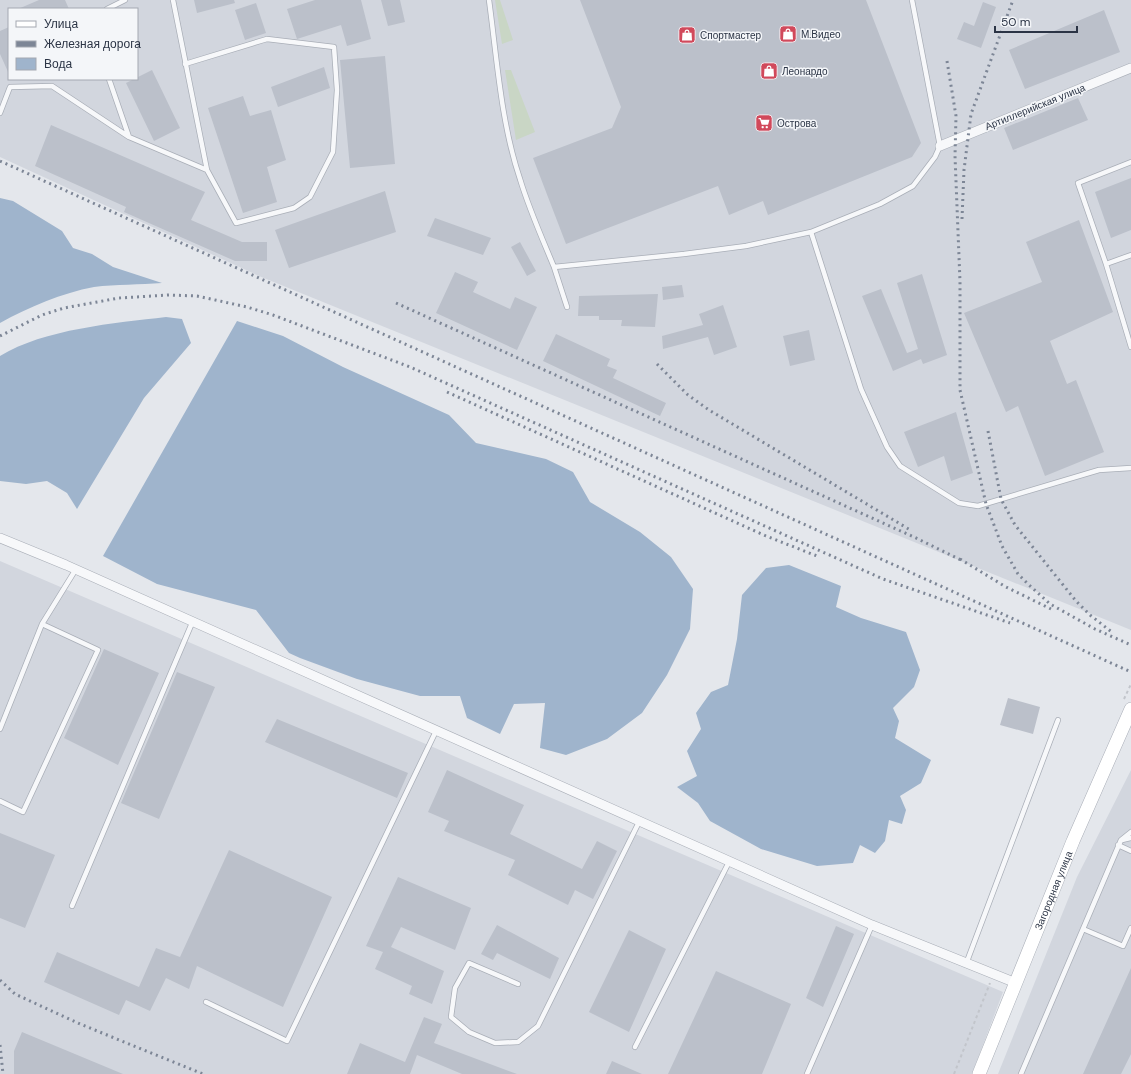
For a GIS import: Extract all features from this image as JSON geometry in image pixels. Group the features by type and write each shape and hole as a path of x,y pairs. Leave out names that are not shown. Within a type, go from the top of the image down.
{"main road":[{"name":"Загородная улица","path":"982,1073 1016,983 1074,841 1131,709"}],"street":[{"name":"Артиллерийская улица","path":"940,146 1131,68"},
{"path":"0,538 76,569 192,623 872,925 1016,983"}],"lane":[{"path":"109,8 126,0"},
{"path":"173,0 185,64 207,170 236,223 294,208 310,197 333,152 337,90 334,47 267,39 185,64"},
{"path":"489,0 498,77 519,179 554,267 567,307"},
{"path":"554,267 684,254 746,246 811,232 857,214 913,186 935,157 940,146 912,0"},
{"path":"109,80 128,137"},
{"path":"0,113 10,87 52,86 128,137 207,170"},
{"path":"1131,162 1078,183 1106,264 1131,347"},
{"path":"811,232 861,389 887,447 900,466 960,503 978,506 1099,470 1131,468"},
{"path":"1106,264 1131,255"},
{"path":"0,729 42,624 76,569"},
{"path":"72,906 192,623"},
{"path":"0,801 23,812 98,650 42,624"},
{"path":"966,964 1058,720"},
{"path":"206,1002 287,1041 436,731"},
{"path":"518,984 469,963 455,988 451,1017 469,1032 495,1043 518,1042 538,1026 639,822"},
{"path":"1021,1074 1120,840 1131,832"},
{"path":"1120,840 1131,838"},
{"path":"1118,846 1131,851"},
{"path":"635,1047 729,862"},
{"path":"807,1074 872,925"},
{"path":"1083,929 1123,946 1131,928"}],"path":[{"path":"954,1074 993,974"}],"shaded area":[{"path":"0,0 1131,0 1131,630 259,276 0,157"},
{"path":"0,561 1003,992 972,1074 0,1074"},
{"path":"1131,770 1131,1074 998,1074 1077,877"}],"green space":[{"path":"495,0 500,0 513,40 502,44"},
{"path":"505,70 511,70 535,132 516,140"}],"water":[{"path":"0,198 13,201 62,231 73,248 92,254 113,267 162,283 94,287 46,301 22,311 0,323"},
{"path":"166,317 182,319 191,343 144,398 77,509 67,493 47,481 26,484 0,481 0,356 37,339 58,333 103,325"},
{"path":"237,321 283,336 343,367 449,415 476,443 546,459 573,472 590,502 640,532 671,557 693,589 690,629 667,675 642,713 607,739 566,755 540,748 545,703 514,704 500,734 467,718 460,696 420,696 357,679 300,658 289,653 256,610 157,584 103,556"},
{"path":"789,565 841,586 836,607 861,618 906,632 920,670 914,687 893,708 899,721 895,738 931,760 921,783 900,796 906,810 902,824 889,820 885,841 875,853 860,845 853,863 817,866 761,849 710,821 698,803 677,787 697,776 687,751 701,729 696,713 711,692 728,685 737,639 742,595 766,568"}],"building":[{"path":"39,0 65,0 69,8 20,8"},
{"path":"194,0 234,0 235,3 197,13"},
{"path":"315,0 361,0 371,39 347,46 341,25 297,39 287,9"},
{"path":"381,0 400,0 405,22 388,26"},
{"name":"Острова","path":"580,0 866,0 921,143 912,157 768,215 763,201 729,215 718,186 566,244 533,158 612,128 621,107"},
{"path":"983,2 996,7 981,48 957,39 964,22 974,26"},
{"path":"256,3 266,33 245,40 235,10"},
{"path":"1104,10 1120,52 1025,89 1009,50"},
{"path":"8,27 8,72 0,54 0,31"},
{"path":"385,56 395,164 350,168 340,60"},
{"path":"324,67 330,88 278,107 271,87"},
{"path":"152,70 180,128 154,141 126,83 132,80 138,80 138,77"},
{"path":"243,96 250,116 271,110 286,160 267,167 277,202 243,213 208,108"},
{"path":"1078,98 1088,120 1013,150 1004,128"},
{"path":"51,125 205,192 191,220 242,242 267,242 267,261 235,261 124,212 126,207 35,166"},
{"path":"1131,178 1131,230 1111,238 1095,192"},
{"path":"385,191 396,232 289,268 275,230"},
{"path":"435,218 491,238 483,255 427,236"},
{"path":"1079,220 1113,312 1050,341 1067,384 1076,380 1104,452 1045,476 1018,406 1006,412 964,313 1042,282 1026,242"},
{"path":"520,242 536,271 527,276 511,247"},
{"path":"455,272 478,282 473,292 510,309 515,297 537,307 517,350 436,313"},
{"path":"922,274 947,355 923,364 921,359 893,371 862,296 881,289 907,353 918,349 897,283"},
{"path":"682,285 684,297 663,300 662,287"},
{"path":"658,294 655,327 621,326 622,320 599,320 599,316 578,316 579,296"},
{"path":"723,305 737,347 714,355 708,337 663,349 662,336 703,325 699,314"},
{"path":"809,330 815,360 790,366 783,336"},
{"path":"556,334 610,359 607,366 617,370 613,378 666,403 660,416 543,361"},
{"path":"956,412 973,473 951,481 944,456 918,467 904,432"},
{"path":"104,649 159,673 118,765 64,738"},
{"path":"177,672 215,687 159,819 121,803"},
{"path":"1008,698 1040,707 1033,734 1000,725"},
{"path":"277,719 408,773 397,798 265,742"},
{"path":"447,770 524,805 510,834 582,869 597,841 617,851 593,899 575,890 568,905 508,875 515,860 444,831 449,821 428,812"},
{"path":"0,833 55,855 25,928 0,918"},
{"path":"229,850 332,897 283,1007 197,966 189,989 166,978 150,1011 126,1000 119,1015 44,982 57,952 139,987 156,948 180,957"},
{"path":"398,877 471,908 455,950 401,927 391,947 444,971 432,1004 409,994 412,986 375,969 383,952 366,946"},
{"path":"497,925 559,958 550,979 497,953 493,960 481,954"},
{"path":"836,926 854,934 823,1007 806,998"},
{"path":"629,930 666,949 629,1032 589,1012"},
{"path":"1131,968 1131,1054 1121,1074 1083,1074"},
{"path":"716,971 791,1004 762,1074 668,1074"},
{"path":"424,1017 442,1024 434,1043 517,1074 462,1074 417,1055 410,1074 347,1074 360,1043 405,1062"},
{"path":"22,1032 123,1074 14,1074 14,1051"},
{"path":"612,1061 642,1074 606,1074"}],"railway":[{"path":"962,219 964,170 971,114 1013,0"},
{"path":"947,61 956,116 955,156 960,282 960,390 986,504 1002,546 1018,574 1028,584 1050,604 1095,629 1131,645"},
{"path":"0,161 1131,672"},
{"path":"0,336 42,315 64,308 119,298 169,295 197,296 247,307 273,315 410,367 883,579 1010,623"},
{"path":"396,303 914,537 963,561"},
{"path":"657,364 688,395 709,410 912,531"},
{"path":"447,392 766,536 817,556"},
{"path":"988,431 1001,499 1015,525 1076,601 1090,615 1113,633"},
{"path":"960,559 1006,587 1051,609"},
{"path":"0,980 15,994 80,1024 203,1074"},
{"path":"0,1045 3,1074"}],"place":[{"name":"М.Видео","path":"788,34"},
{"name":"Спортмастер","path":"687,35"},
{"name":"Леонардо","path":"769,71"},
{"name":"Острова","path":"764,123"}]}
